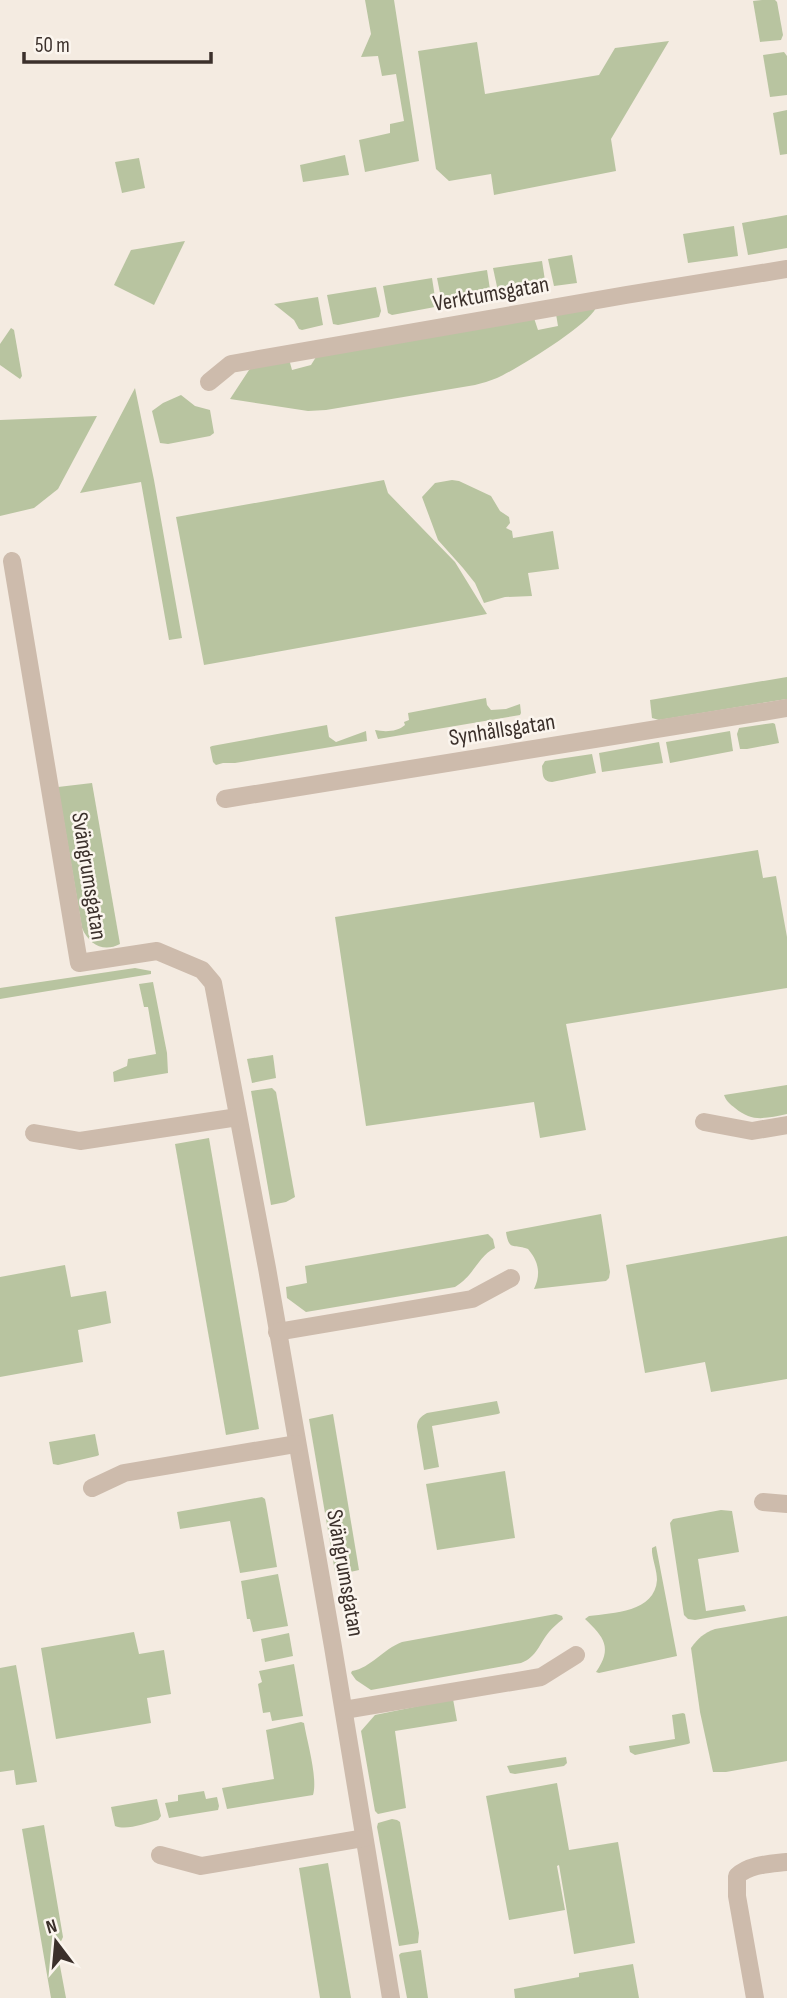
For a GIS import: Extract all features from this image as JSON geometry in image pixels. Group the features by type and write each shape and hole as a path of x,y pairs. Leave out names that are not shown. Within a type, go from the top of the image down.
{"street":[{"name":"Verktumsgatan","path":"209,382 231,365 787,269"},
{"name":"Svängrumsgatan","path":"12,561 79,962 157,951 202,970 213,983 344,1710 391,1998"},
{"name":"Synhållsgatan","path":"225,799 787,708"},
{"path":"34,1133 80,1142 238,1116"},
{"path":"704,1122 752,1132 787,1125"},
{"path":"276,1332 472,1299 511,1278"},
{"path":"92,1488 124,1473 296,1444"},
{"path":"763,1502 787,1504"},
{"path":"344,1710 541,1677 576,1656"},
{"path":"160,1855 201,1866 365,1838"},
{"path":"755,1998 737,1896 737,1876 752,1867 787,1861"}],"green space":[{"path":"365,0 394,0 419,161 365,172 359,140 390,133 390,124 404,121 396,74 382,76 378,56 361,57 371,34"},
{"path":"753,1 777,2 783,35 781,40 760,42"},
{"path":"669,41 611,139 616,171 494,195 491,174 449,181 436,169 418,51 477,42 485,94 599,75 615,48"},
{"path":"784,52 787,56 787,95 770,97 763,55"},
{"path":"787,110 787,154 780,155 773,113"},
{"path":"345,155 349,175 303,182 300,165"},
{"path":"139,158 145,188 122,193 115,162"},
{"path":"787,215 787,248 748,255 742,223"},
{"path":"734,226 738,256 688,263 683,234"},
{"path":"185,241 154,305 114,285 131,250"},
{"path":"572,255 577,283 554,286 548,259"},
{"path":"542,261 546,287 499,296 493,268"},
{"path":"487,270 490,300 443,308 437,278"},
{"path":"432,278 435,307 392,315 388,313 383,286"},
{"path":"376,287 381,311 379,317 333,324 327,295"},
{"path":"318,297 323,325 302,330 274,304"},
{"path":"596,308 580,325 535,357 497,378 475,385 326,410 308,411 230,399 249,370 256,365 289,359 292,370 311,365 316,357 534,318 538,330 558,326 556,314"},
{"path":"11,328 14,330 22,376 20,379 0,365 0,344"},
{"path":"135,388 182,638 169,640 141,482 80,493"},
{"path":"181,395 195,406 210,410 214,433 168,444 160,443 152,411"},
{"path":"97,416 58,489 34,508 0,516 0,420"},
{"path":"384,480 388,493 455,562 487,614 204,665 176,517"},
{"path":"452,480 491,496 500,511 509,517 510,523 506,528 512,531 513,538 553,531 559,569 528,573 532,596 505,597 484,603 475,583 438,540 422,497 435,483"},
{"path":"787,677 787,699 659,720 652,718 650,700"},
{"path":"486,698 491,710 520,704 521,713 378,739 375,730 391,731 402,727 404,722 409,720 408,713"},
{"path":"773,723 779,743 740,749 737,734 739,728"},
{"path":"327,725 329,737 336,742 366,731 367,741 235,763 216,765 213,762 212,746"},
{"path":"730,731 733,751 670,763 666,742"},
{"path":"659,742 663,763 602,772 599,753"},
{"path":"592,754 596,773 552,782 544,777 542,766 545,761"},
{"path":"92,783 120,944 108,948 88,939 82,928 58,787"},
{"path":"758,850 763,878 776,876 787,937 787,988 566,1024 586,1130 540,1138 534,1102 366,1126 335,917"},
{"path":"135,968 151,971 151,974 0,999 0,988"},
{"path":"153,982 167,1053 168,1073 114,1082 113,1072 127,1066 128,1059 156,1054 148,1007 144,1007 139,984"},
{"path":"273,1055 276,1078 252,1083 247,1059"},
{"path":"787,1085 787,1114 773,1117 748,1116 731,1105 724,1095"},
{"path":"272,1088 276,1092 295,1197 271,1205 251,1091"},
{"path":"209,1138 259,1429 226,1435 175,1144"},
{"path":"601,1214 609,1278 606,1281 534,1289 538,1278 535,1259 528,1249 511,1245 506,1232"},
{"path":"488,1234 493,1239 495,1248 455,1287 306,1312 287,1298 286,1287 307,1283 305,1266"},
{"path":"787,1236 787,1379 711,1392 705,1362 645,1373 626,1265"},
{"path":"65,1265 71,1297 106,1291 111,1323 78,1330 83,1362 0,1377 0,1277"},
{"path":"497,1401 498,1414 432,1426 439,1467 424,1470 417,1427 421,1417 427,1413"},
{"path":"333,1414 359,1570 337,1575 309,1419"},
{"path":"95,1434 99,1455 53,1464 49,1442"},
{"path":"505,1471 515,1538 437,1550 426,1484"},
{"path":"262,1497 265,1499 277,1567 240,1573 230,1521 180,1529 177,1512"},
{"path":"721,1510 732,1511 739,1552 698,1559 706,1611 744,1605 746,1611 688,1619 684,1615 670,1523 673,1519"},
{"path":"656,1546 677,1656 596,1672 604,1656 604,1643 585,1619 631,1609 649,1599 657,1580 652,1552 652,1548"},
{"path":"278,1574 288,1626 253,1632 250,1619 247,1619 241,1581"},
{"path":"556,1614 563,1619 549,1632 534,1654 521,1663 371,1690 351,1673 402,1642"},
{"path":"787,1616 787,1761 713,1772 700,1712 691,1648 702,1636 715,1629"},
{"path":"134,1632 139,1654 164,1650 171,1694 147,1698 151,1723 56,1739 41,1648"},
{"path":"289,1633 293,1656 265,1662 261,1639"},
{"path":"294,1664 303,1716 272,1721 270,1712 263,1713 258,1684 262,1682 259,1671"},
{"path":"16,1665 37,1782 16,1785 14,1770 0,1772 0,1668"},
{"path":"453,1699 457,1721 395,1731 406,1808 378,1814 375,1811 361,1731 375,1715"},
{"path":"683,1713 690,1743 635,1755 630,1752 629,1746 675,1739 672,1715"},
{"path":"304,1723 312,1760 313,1795 227,1809 222,1788 274,1779 266,1730"},
{"path":"566,1757 567,1763 564,1766 515,1774 510,1773 507,1766"},
{"path":"557,1783 569,1850 618,1842 635,1943 574,1954 559,1865 557,1866 565,1910 509,1920 486,1796"},
{"path":"204,1791 206,1799 217,1797 218,1810 169,1818 165,1803 178,1801 178,1795"},
{"path":"157,1799 161,1816 158,1820 130,1827 115,1826 111,1807"},
{"path":"392,1819 400,1822 419,1933 418,1943 399,1946 377,1827 378,1823"},
{"path":"44,1825 63,1937 57,1950 66,1998 51,1998 22,1829"},
{"path":"328,1863 351,1998 320,1998 299,1868"},
{"path":"421,1950 428,1998 407,1998 399,1955"},
{"path":"633,1964 639,1998 515,1998 514,1989 579,1977 579,1973"}]}
